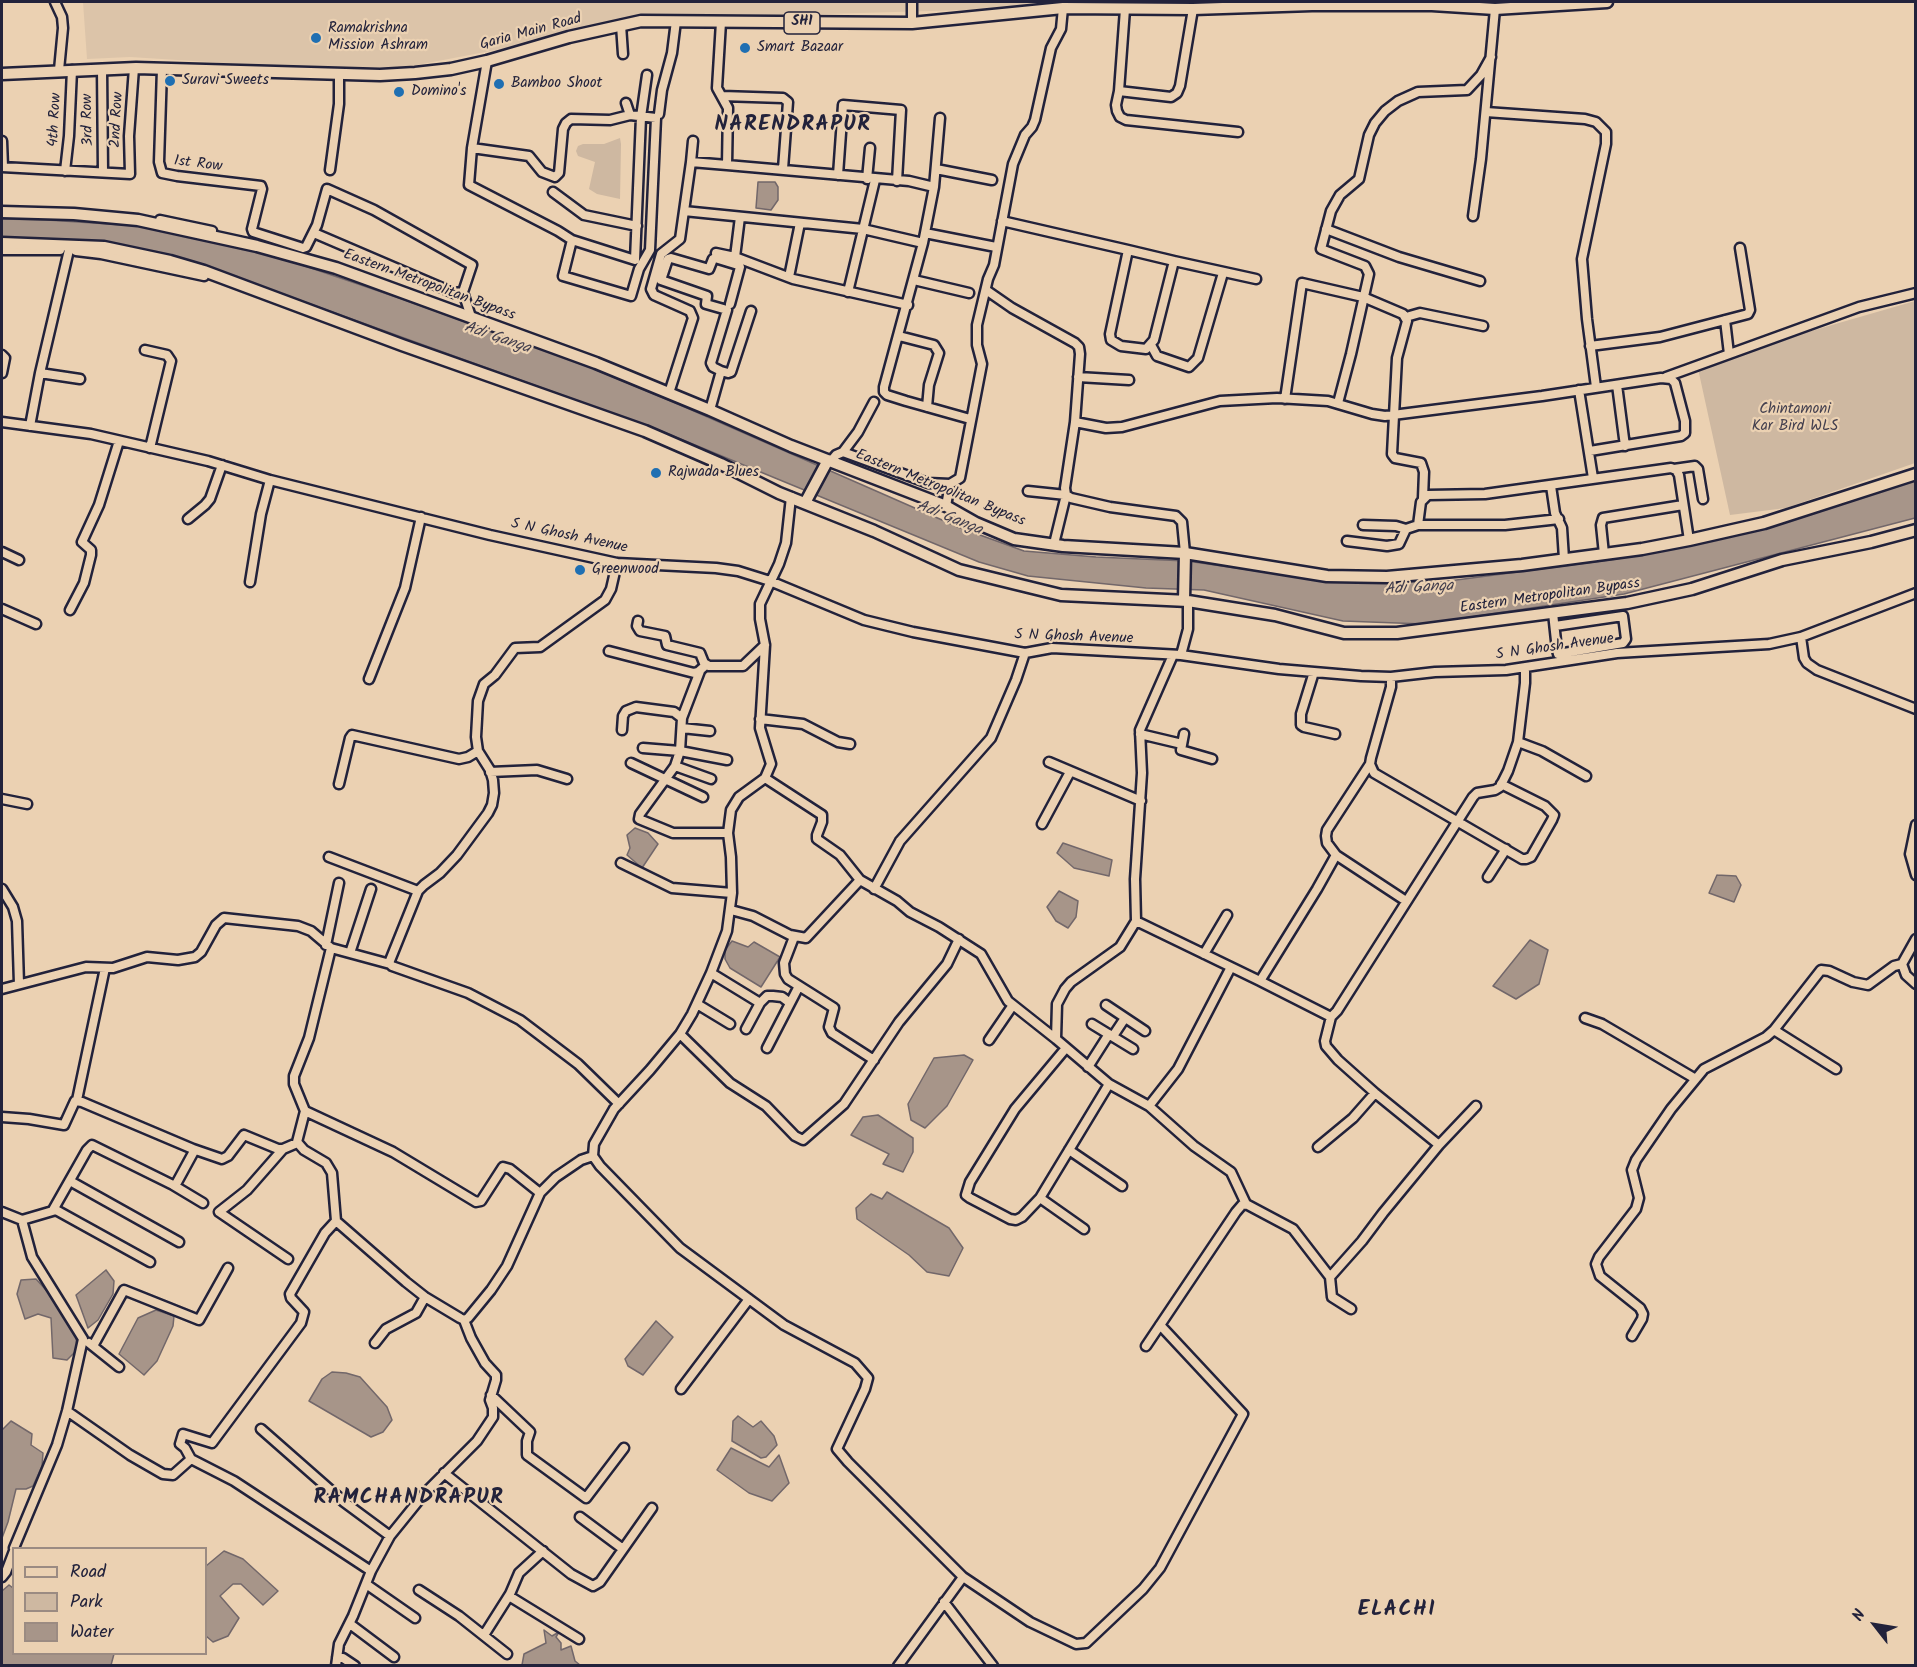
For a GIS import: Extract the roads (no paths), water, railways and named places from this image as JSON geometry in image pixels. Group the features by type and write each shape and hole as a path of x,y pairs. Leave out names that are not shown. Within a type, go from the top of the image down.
{"main road":[{"name":"Garia Main Road","path":"2,74 134,68 339,74 416,73 451,69 486,61 641,21 912,23 1063,9 1193,9 1312,4 1432,5 1495,9 1607,2"},
{"name":"Eastern Metropolitan Bypass","path":"2,210 138,220 256,246 336,268 596,363 829,461 946,506 976,523 1014,539 1185,557 1327,576 1388,577 1522,565 1689,540 1764,523 1916,474"},
{"name":"Eastern Metropolitan Bypass","path":"2,243 104,247 170,261 234,282 402,345 645,431 791,498 843,517 952,568 1061,595 1186,601 1275,615 1330,630 1360,634 1430,630 1627,603 1709,584 1782,560 1871,542 1916,530"},
{"path":"805,503 829,461"},
{"path":"1185,557 1186,601"}],"street":[{"path":"55,2 62,17 63,28 59,70"},
{"path":"912,2 912,23"},
{"path":"843,452 928,483 950,484 960,478 982,363 977,345 977,325 994,265 1013,164 1025,135 1035,120 1051,48 1060,29 1063,9"},
{"path":"1125,9 1117,111 1120,117 1126,120 1238,132"},
{"path":"1119,91 1171,97 1177,93 1193,9"},
{"path":"1473,216 1486,112 1495,9"},
{"path":"659,114 662,90 672,53 676,21"},
{"path":"720,22 717,88 728,108 727,165"},
{"path":"621,25 623,54"},
{"path":"1338,403 1352,354 1369,274 1365,266 1321,249 1335,202 1359,179 1369,135 1385,111 1398,101 1418,92 1467,90 1481,75 1491,57"},
{"path":"486,61 472,148 469,185 572,240 635,260 641,117 647,75"},
{"name":"2nd Row","path":"103,172 130,174 129,136 134,68"},
{"name":"3rd Row","path":"102,69 103,172"},
{"name":"1st Row","path":"162,69 159,162 162,173 259,185 262,187 252,231 303,248 306,247 314,232"},
{"name":"4th Row","path":"65,171 72,70"},
{"path":"330,170 339,104 339,74"},
{"path":"722,96 783,98 788,102 783,169"},
{"path":"626,103 630,115"},
{"path":"838,175 843,105 901,110 897,181"},
{"path":"1486,112 1585,119 1596,122 1606,132 1606,144 1582,259 1596,387"},
{"path":"472,148 529,156 542,172 555,177 559,173 563,129 571,119 610,120 630,115 656,118 650,250 639,269 631,296 563,276 572,240"},
{"path":"940,118 934,187 924,238 884,392 887,395 970,418"},
{"path":"2,141 2,167 103,172"},
{"path":"669,393 693,318 690,311 654,295 651,289 661,254 680,239 693,141"},
{"path":"848,292 863,229 871,179 870,148"},
{"path":"691,162 783,169 934,187"},
{"path":"936,169 992,180"},
{"path":"463,292 454,293 314,232 327,189 339,193 472,265 463,292 471,317"},
{"path":"553,192 584,215 637,226"},
{"path":"2,210 87,211 132,215 178,223 258,242 270,250"},
{"path":"684,211 863,229 996,247"},
{"path":"735,257 740,217"},
{"path":"1002,221 1256,279"},
{"path":"789,277 800,223"},
{"path":"1326,229 1399,257 1480,281"},
{"path":"1590,346 1660,337 1748,314 1750,310 1740,248"},
{"path":"2,250 69,250 101,254 234,282"},
{"path":"30,426 69,250"},
{"path":"1128,250 1110,334 1111,340 1120,346 1146,349 1151,345 1174,261"},
{"path":"713,253 735,257 789,277 908,305"},
{"path":"730,304 740,267 738,265 716,258 709,269 668,259 661,278 663,281 707,296 706,304 727,310 711,363 712,367 728,374 731,372 751,311"},
{"path":"1151,345 1156,356 1190,367 1198,358 1223,273"},
{"path":"914,280 969,293"},
{"path":"1285,399 1302,283 1363,297 1406,317 1420,313 1483,326"},
{"path":"986,290 1079,347 1075,422 1065,488 1066,495 1054,544"},
{"path":"1075,422 1106,428 1122,427 1220,401 1285,399 1320,400 1372,414 1394,415 1617,385 1666,377 1858,307 1916,293"},
{"path":"1406,317 1407,321 1397,358 1392,454 1395,458 1421,463 1424,472 1424,498"},
{"path":"1725,320 1729,354"},
{"path":"899,336 934,345 939,352 929,384 927,407"},
{"path":"145,350 167,355 171,361 150,448"},
{"path":"2,355 5,358 2,373"},
{"path":"710,410 721,371"},
{"path":"40,373 80,379"},
{"path":"1078,377 1129,380"},
{"path":"1590,451 1681,436 1685,433 1685,421 1675,383 1666,377"},
{"path":"1617,385 1625,446"},
{"path":"1579,390 1593,478"},
{"path":"829,461 843,452 858,432 874,402"},
{"name":"S N Ghosh Avenue","path":"2,422 91,434 208,461 270,480 617,563 726,569 770,581 864,621 1024,653 1052,648 1177,655 1314,672 1391,677 1435,672 1525,668 1617,653 1768,644 1801,637 1916,593"},
{"path":"70,610 84,583 92,555 91,550 82,543 99,505 119,441"},
{"path":"188,519 210,498 222,465"},
{"path":"1418,525 1421,502 1428,495 1485,494 1674,469 1697,467 1703,499"},
{"path":"1674,469 1679,476 1689,540"},
{"path":"250,582 261,514 270,480"},
{"path":"946,506 950,484"},
{"path":"1551,486 1555,513 1563,534 1564,559"},
{"path":"1028,491 1066,495 1110,507 1176,516 1182,522 1185,557"},
{"path":"791,498 786,543 760,604 765,645 760,719 761,732 771,764 765,778 742,794 735,801 731,810 728,832 732,857 732,892 727,930 698,1004 680,1034 619,1104 594,1144 593,1156 680,1248 784,1324 855,1363 868,1378 837,1449 963,1577 1030,1622 1076,1644 1086,1643 1143,1589 1160,1568 1243,1414 1160,1326"},
{"path":"1604,554 1601,525 1603,518 1683,505"},
{"path":"369,679 403,596 421,517"},
{"path":"1363,525 1396,526 1406,529 1418,525 1487,526 1559,519"},
{"path":"1347,541 1395,546 1401,542 1406,529"},
{"path":"2,552 19,560"},
{"path":"390,964 418,891 457,855 488,813 494,793 490,772 478,751 476,737 478,701 484,684 495,675 515,648 540,647 605,600 611,589 617,563"},
{"path":"1056,1039 1057,1004 1065,989 1071,982 1120,947 1136,921 1135,879 1142,757 1140,734 1147,713 1188,629 1186,601"},
{"path":"2,609 36,624"},
{"path":"1553,613 1557,653 1560,655 1623,643 1626,639 1624,617 1620,615 1555,626"},
{"path":"638,621 637,626 640,631 665,636 667,645 701,654 703,668 682,718 680,751 675,766 638,819 672,833 728,832"},
{"path":"1801,637 1804,658 1817,670 1916,709"},
{"path":"609,651 694,673 703,668 743,666 765,645"},
{"path":"874,889 900,841 991,738 1016,680 1024,653"},
{"path":"1439,1145 1375,1094 1326,1046 1325,1041 1331,1017 1458,820 1478,793 1495,790 1508,771 1518,742 1525,668"},
{"path":"1314,672 1301,714 1301,725 1335,734"},
{"path":"1391,677 1391,687 1370,764 1326,836 1336,855 1406,901"},
{"path":"622,730 623,716 631,708 642,707 674,712 682,718"},
{"path":"760,719 803,724 838,742 850,744"},
{"path":"682,728 710,731"},
{"path":"1140,734 1182,744"},
{"path":"1184,734 1180,749 1182,751 1212,759"},
{"path":"339,784 352,735 459,759 478,751"},
{"path":"1518,742 1586,776"},
{"path":"643,748 680,751 727,760"},
{"path":"632,762 703,797"},
{"path":"1049,762 1141,801"},
{"path":"1370,764 1371,769 1378,775 1522,859 1526,859 1531,856 1554,815 1545,806 1501,784"},
{"path":"675,766 711,779"},
{"path":"490,772 537,770 567,779"},
{"path":"1042,824 1070,772"},
{"path":"765,778 822,815 817,839 840,855 860,880 981,954 1001,991 1013,1005 1110,1084 1149,1106 1194,1146 1232,1172 1246,1204 1293,1229 1330,1276 1332,1297 1351,1309"},
{"path":"2,799 27,804"},
{"path":"1916,825 1910,854 1916,875"},
{"path":"1488,877 1506,849"},
{"path":"1260,981 1336,855"},
{"path":"329,857 418,891"},
{"path":"621,863 672,888 732,892"},
{"path":"731,910 760,919 794,937 806,938 860,880"},
{"path":"297,1143 297,1135 305,1111 294,1084 294,1076 316,1016 339,883"},
{"path":"2,889 13,907 16,921 19,984"},
{"path":"350,953 371,889"},
{"path":"1204,954 1227,915"},
{"path":"2,989 86,967 116,967 147,957 178,960 195,957 201,952 216,925 224,918 298,926 311,931 328,947 390,964 468,993 500,1008 520,1020 578,1064 619,1104"},
{"path":"1136,921 1331,1017"},
{"path":"794,937 784,963 788,979 834,1008 829,1027 832,1033 874,1060"},
{"path":"680,1034 730,1083 766,1106 795,1136 803,1140 844,1104 899,1022 947,964 959,939"},
{"path":"1632,1336 1642,1319 1643,1314 1640,1308 1600,1276 1596,1264 1636,1209 1639,1198 1632,1170 1636,1160 1694,1078 1704,1069 1766,1037 1821,970 1829,971 1852,982 1868,985 1894,966 1902,964 1916,939"},
{"path":"1902,964 1906,975 1916,984"},
{"path":"1149,1106 1178,1069 1231,967"},
{"path":"2,1118 29,1119 64,1125 76,1100 105,968"},
{"path":"711,973 760,1003"},
{"path":"767,1048 800,986"},
{"path":"746,1029 766,996 782,997 790,1003"},
{"path":"698,1004 730,1024"},
{"path":"988,1040 1013,1005"},
{"path":"1106,1005 1145,1031"},
{"path":"1088,1067 1125,1018"},
{"path":"1585,1018 1602,1024 1694,1078"},
{"path":"1092,1024 1133,1049"},
{"path":"1774,1030 1836,1069"},
{"path":"1066,1048 1015,1109 970,1182 966,1195 1010,1219 1016,1220 1023,1217 1040,1198 1110,1084"},
{"path":"1318,1147 1353,1118 1375,1094"},
{"path":"76,1100 193,1149 223,1159 244,1135 274,1148 283,1149"},
{"path":"1330,1276 1362,1241 1439,1145 1476,1106"},
{"path":"305,1111 393,1152 476,1202 481,1201 503,1167 510,1169 540,1193"},
{"path":"288,1259 219,1212 244,1193 283,1149 297,1143"},
{"path":"297,1143 326,1163 332,1173 336,1221 425,1297 464,1320 496,1380 490,1400 493,1417 477,1441 424,1494 390,1536 371,1571 350,1624 339,1644 336,1662 346,1660 355,1665"},
{"path":"2,1212 22,1220 53,1210 92,1145 175,1186 203,1203"},
{"path":"175,1186 194,1153 193,1149"},
{"path":"1069,1150 1122,1186"},
{"path":"464,1320 473,1314 507,1266 540,1193 565,1171 587,1157 593,1156"},
{"path":"70,1181 179,1242"},
{"path":"1040,1198 1084,1229"},
{"path":"1146,1346 1236,1212 1246,1204"},
{"path":"53,1210 150,1262"},
{"path":"22,1220 32,1257 83,1339 119,1367"},
{"path":"336,1221 325,1233 290,1294 304,1312 301,1323 212,1443 183,1434 180,1444 191,1459 234,1481 371,1571"},
{"path":"93,1346 124,1290 198,1320 228,1268"},
{"path":"375,1343 386,1329 416,1313 425,1297"},
{"path":"681,1389 749,1299"},
{"path":"15,1547 48,1472 67,1411 83,1339"},
{"path":"491,1395 530,1432 527,1455 586,1498 624,1448"},
{"path":"67,1411 130,1455 169,1476 191,1459"},
{"path":"261,1429 344,1502 390,1536"},
{"path":"444,1473 571,1574 593,1586 600,1582 652,1508"},
{"path":"580,1517 623,1549"},
{"path":"484,1635 509,1596 519,1574 543,1551"},
{"path":"2,1577 12,1556"},
{"path":"898,1665 963,1577"},
{"path":"366,1584 415,1618"},
{"path":"420,1590 459,1616 507,1654"},
{"path":"509,1596 579,1640"},
{"path":"944,1602 993,1665"},
{"path":"350,1624 394,1657"}],"water":[{"path":"758,182 775,182 778,187 778,200 771,210 756,208"},
{"name":"Adi Ganga","path":"2,219 140,226 258,250 582,364 958,527 1024,551 1187,561 1334,582 1441,582 1617,559 1774,526 1915,478 1915,518 1624,594 1424,624 1343,621 1204,590 1146,588 1028,576 979,562 661,431 230,275 127,247 64,239 2,238"},
{"path":"635,828 648,833 658,844 642,868 627,855 630,848 627,835"},
{"path":"1063,843 1112,860 1109,876 1074,868 1057,853"},
{"path":"1717,875 1736,876 1741,885 1734,902 1709,893"},
{"path":"1059,891 1078,901 1076,917 1068,928 1056,921 1047,907"},
{"path":"1530,940 1548,950 1539,984 1516,999 1493,986"},
{"path":"732,941 748,947 754,942 780,957 761,987 730,968 725,959 725,950"},
{"path":"964,1055 973,1060 947,1106 925,1128 911,1120 908,1104 934,1058"},
{"path":"878,1115 913,1138 913,1152 903,1172 883,1164 889,1154 851,1135 863,1117"},
{"path":"887,1192 949,1228 963,1248 949,1276 927,1272 909,1255 857,1219 856,1208 871,1194 882,1199"},
{"path":"106,1270 114,1281 113,1294 98,1320 88,1328 76,1295"},
{"path":"36,1279 55,1300 76,1336 77,1350 67,1360 53,1358 51,1318 38,1314 25,1319 17,1294 21,1280"},
{"path":"156,1310 174,1316 173,1326 157,1361 144,1375 119,1354 138,1318"},
{"path":"656,1321 673,1337 643,1375 628,1366 625,1359"},
{"path":"332,1372 360,1377 387,1407 392,1420 383,1432 371,1437 309,1401 322,1379"},
{"path":"738,1416 753,1427 761,1421 774,1436 777,1445 766,1457 761,1458 732,1441 733,1421"},
{"path":"11,1421 32,1434 31,1445 43,1453 42,1466 33,1486 16,1489 2,1538 2,1430"},
{"path":"731,1448 769,1467 779,1455 789,1483 772,1501 749,1493 717,1470"},
{"path":"224,1551 243,1559 278,1591 263,1605 241,1584 233,1584 220,1596 239,1618 228,1636 213,1642 207,1637 207,1565"},
{"path":"9,1585 12,1587 12,1655 114,1655 111,1665 2,1665 2,1591"},
{"path":"544,1630 552,1636 559,1632 556,1637 561,1643 561,1650 571,1646 575,1661 580,1665 522,1665 524,1654 546,1643"}],"place":[{"name":"Ramakrishna Mission Ashram","path":"316,38"},
{"name":"Smart Bazaar","path":"745,48"},
{"name":"Suravi Sweets","path":"170,81"},
{"name":"Bamboo Shoot","path":"499,84"},
{"name":"Domino's","path":"399,92"},
{"name":"Rajwada Blues","path":"656,473"},
{"name":"Greenwood","path":"580,570"}],"district":[{"name":"NARENDRAPUR","path":"793,126"},
{"name":"RAMCHANDRAPUR","path":"409,1499"},
{"name":"ELACHI","path":"1397,1611"}],"park label":[{"name":"Chintamoni Kar Bird WLS","path":"1795,418"}]}
